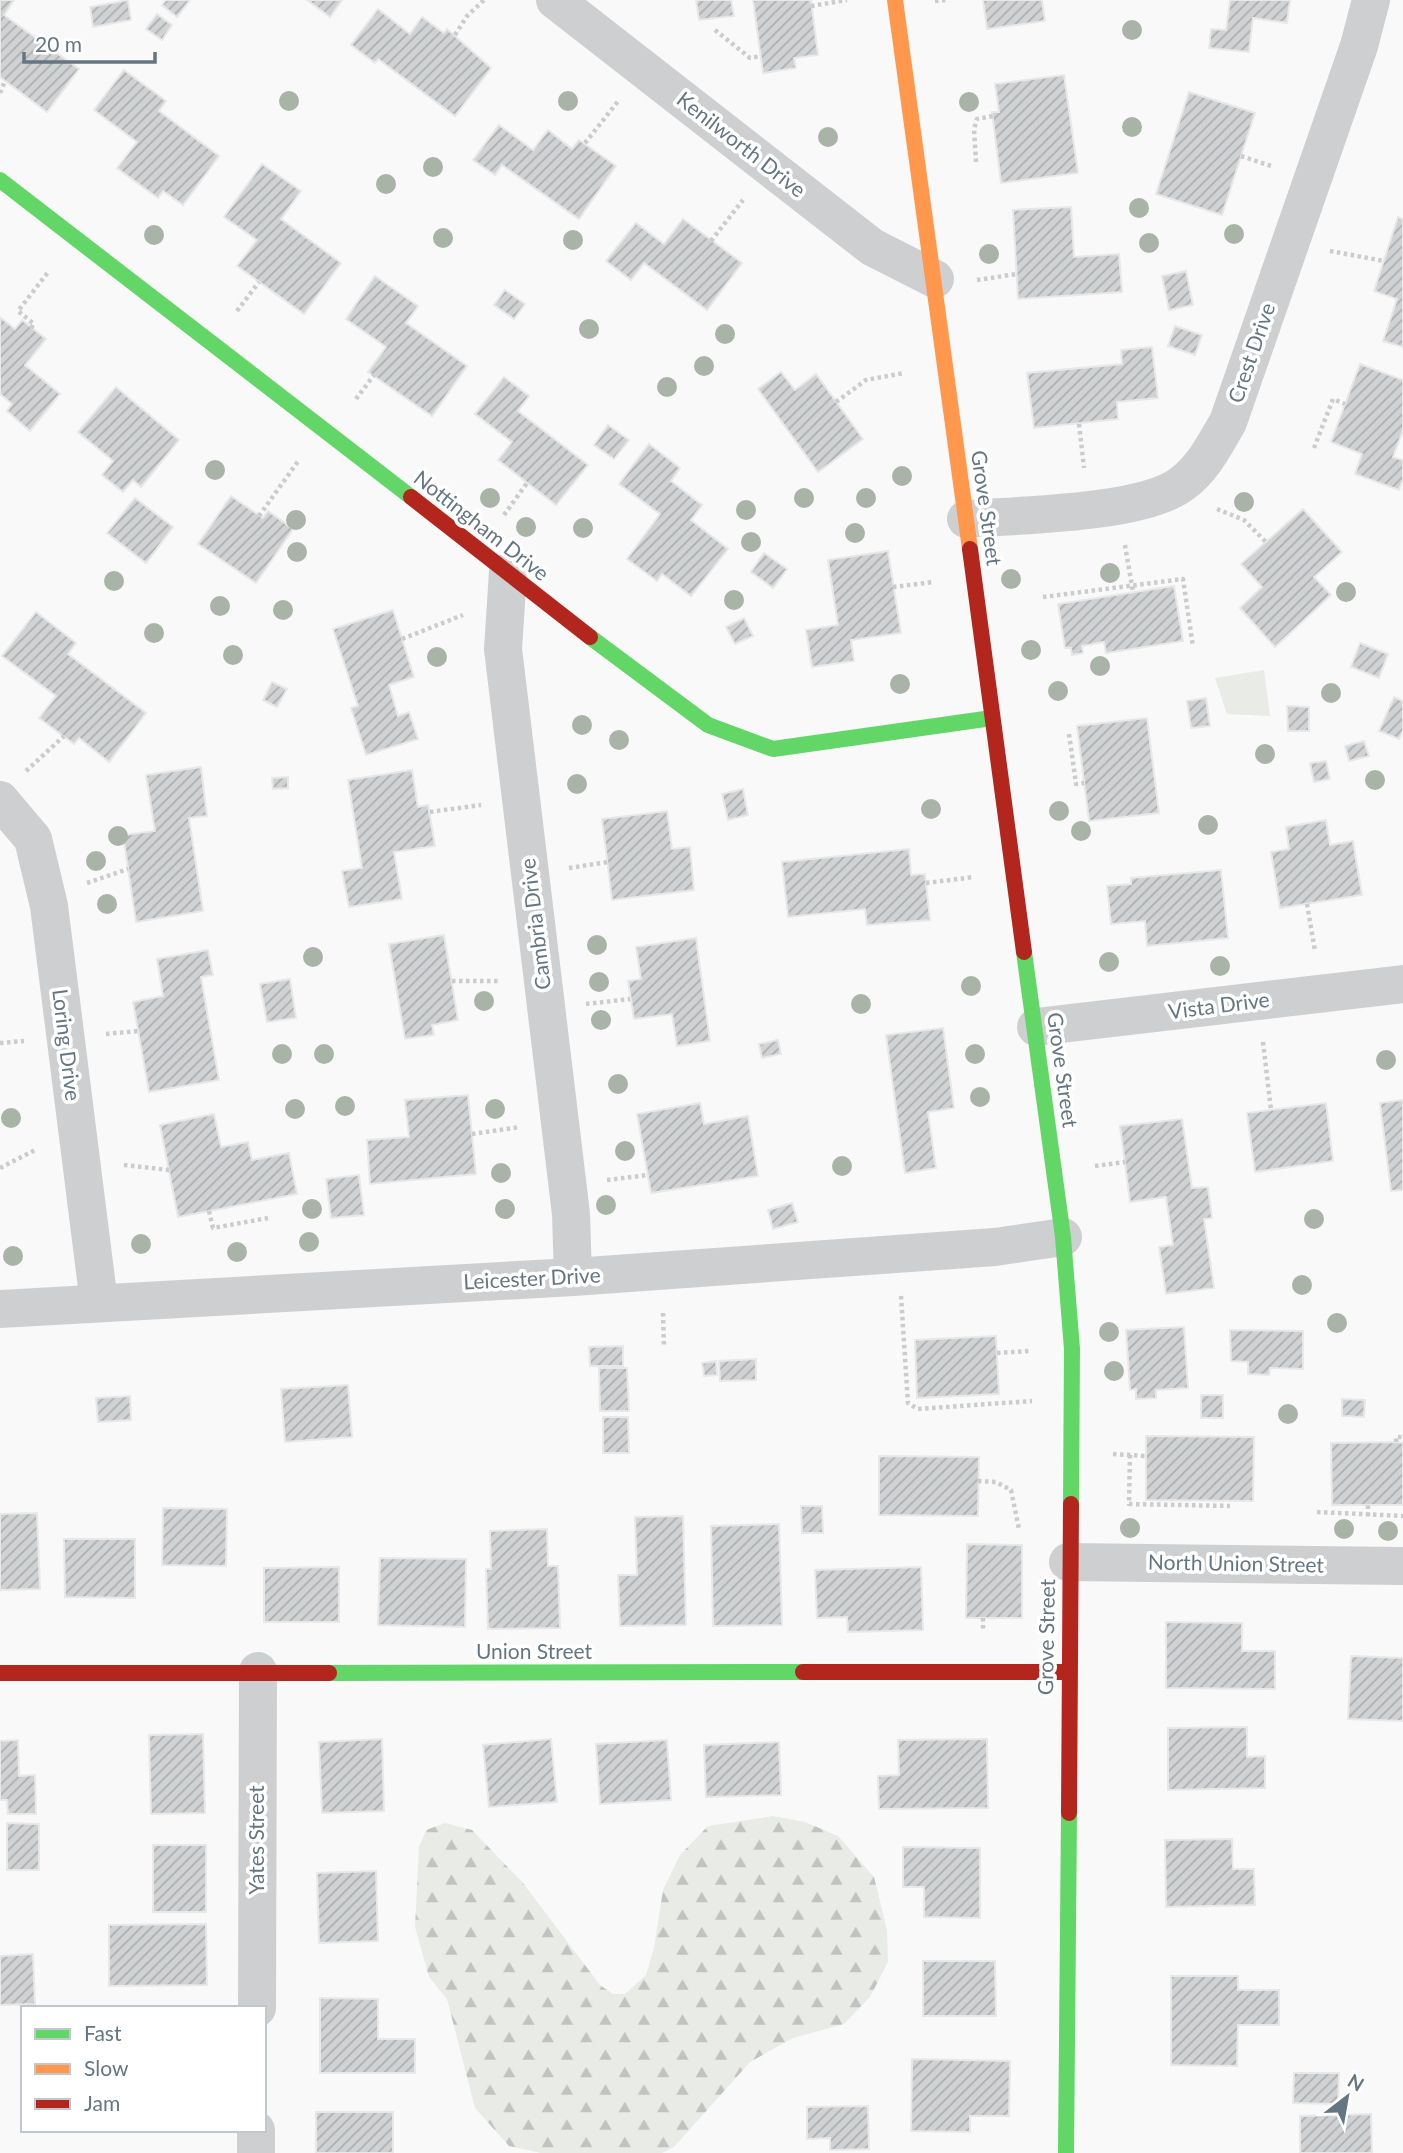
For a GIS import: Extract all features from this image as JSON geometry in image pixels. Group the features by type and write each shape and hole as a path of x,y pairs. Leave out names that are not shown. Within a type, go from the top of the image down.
{"street":[{"name":"Kenilworth Drive","path":"555,0 872,247 934,279"},
{"name":"Grove Street","path":"895,0 1063,1237 1072,1349 1067,1672 1066,2153"},
{"name":"Crest Drive","path":"966,520 1130,505 1161,496 1184,483 1208,458 1228,422 1359,46 1371,0"},
{"name":"Nottingham Drive","path":"0,180 322,428 507,585 708,725 773,749 992,718"},
{"name":"Cambria Drive","path":"507,585 503,649 571,1214 573,1277"},
{"name":"Loring Drive","path":"9,789 33,839 48,906 99,1303"},
{"name":"Vista Drive","path":"1035,1027 1403,984"},
{"name":"Leicester Drive","path":"0,1310 573,1277 995,1247 1063,1237"},
{"name":"North Union Street","path":"1068,1562 1403,1566"},
{"name":"Yates Street","path":"257,1671 257,2006"},
{"name":"Union Street","path":"0,1673 1067,1672"},
{"path":"256,2132 256,2153"}],"path":[{"path":"455,36 467,16 484,0"},
{"path":"811,6 848,0"},
{"path":"715,30 750,58 761,56"},
{"path":"585,144 643,69"},
{"path":"0,93 5,81"},
{"path":"976,162 974,129 978,119 993,116"},
{"path":"711,241 768,166"},
{"path":"31,328 34,324 18,311 76,237"},
{"path":"1290,243 1384,261"},
{"path":"836,402 866,380 946,368"},
{"path":"1314,448 1333,400 1345,404"},
{"path":"259,516 322,428"},
{"path":"1207,514 1216,509 1228,512 1244,520 1266,542"},
{"path":"1043,597 1183,579 1193,647"},
{"path":"402,639 507,585"},
{"path":"1069,734 1076,784 1084,783"},
{"path":"9,789 64,736"},
{"path":"429,812 521,800"},
{"path":"1258,1001 1271,1110"},
{"path":"209,1211 213,1228 268,1218"},
{"path":"899,1253 908,1403 918,1409 1071,1398"},
{"path":"1396,1442 1395,1437 1403,1437"},
{"path":"1130,1455 1129,1504 1230,1506"},
{"path":"978,1481 996,1482 1011,1490 1019,1529"},
{"path":"1317,1512 1403,1516"}],"green space":[{"path":"1264,670 1270,716 1227,714 1215,678"},
{"path":"773,1816 805,1822 838,1836 874,1877 887,1930 888,1962 870,1997 844,2024 793,2038 750,2062 674,2147 662,2153 541,2153 509,2146 475,2108 447,1999 429,1977 415,1927 419,1847 426,1830 445,1823 472,1830 523,1883 600,1985 613,1994 625,1994 646,1975 654,1948 663,1890 680,1855 708,1826"}],"building":[{"path":"0,0 14,0 4,15 79,69 47,112 0,77"},
{"path":"128,0 131,20 93,27 90,7"},
{"path":"166,0 190,0 177,17 162,5"},
{"path":"307,0 342,0 330,17"},
{"path":"696,0 731,0 734,16 699,20"},
{"path":"753,0 811,0 818,55 794,58 796,68 763,73"},
{"path":"983,0 1042,0 1045,21 987,29"},
{"path":"1230,0 1290,0 1287,23 1253,18 1249,52 1209,48 1211,29 1226,30"},
{"path":"378,9 410,34 422,17 444,33 447,29 491,68 455,116 378,59 375,63 351,45"},
{"path":"157,14 172,25 162,40 146,29"},
{"path":"124,70 166,101 159,111 219,156 183,205 163,191 158,198 117,168 137,142 94,110"},
{"path":"1064,75 1078,173 1001,183 992,112 999,112 995,84"},
{"path":"1189,92 1255,113 1222,215 1156,194"},
{"path":"499,125 533,150 548,130 572,149 579,140 616,166 579,219 502,165 495,175 473,160"},
{"path":"262,164 301,191 281,219 341,263 304,314 237,266 257,240 224,217"},
{"path":"1071,207 1074,257 1119,254 1122,292 1018,299 1013,210"},
{"path":"1398,217 1403,219 1403,347 1383,341 1397,299 1374,291"},
{"path":"683,219 742,263 707,310 644,263 631,280 606,261 636,223 664,244"},
{"path":"1186,271 1193,305 1169,310 1162,276"},
{"path":"375,276 418,306 406,323 467,366 432,416 368,372 386,347 346,319"},
{"path":"505,290 525,304 514,319 494,305"},
{"path":"0,317 15,329 22,320 46,339 25,365 60,394 30,431 7,411 12,404 0,394"},
{"path":"1175,326 1202,335 1195,355 1168,346"},
{"path":"1152,347 1158,398 1117,402 1118,419 1034,428 1027,373 1122,364 1121,350"},
{"path":"1360,364 1403,380 1403,430 1393,457 1403,460 1403,479 1399,490 1355,474 1362,454 1331,442"},
{"path":"781,372 795,390 816,374 863,439 818,472 758,389"},
{"path":"504,377 529,396 518,411 588,465 556,505 498,460 512,442 475,414"},
{"path":"116,387 179,440 141,487 133,480 123,492 102,475 113,461 78,432"},
{"path":"608,425 629,440 614,459 594,445"},
{"path":"649,444 680,468 671,481 702,505 691,520 728,549 691,596 662,574 657,581 627,559 660,514 619,484"},
{"path":"231,496 263,518 268,511 293,529 256,583 198,544"},
{"path":"135,498 173,527 146,563 107,533"},
{"path":"1303,509 1342,552 1314,577 1331,595 1275,647 1240,608 1262,587 1241,564"},
{"path":"888,551 901,633 851,640 854,661 812,667 806,630 838,625 828,560"},
{"path":"764,553 787,569 773,588 751,572"},
{"path":"1174,586 1183,641 1106,653 1104,642 1082,646 1083,653 1072,655 1071,648 1065,648 1058,604"},
{"path":"393,610 414,677 389,685 398,716 409,712 418,739 366,755 351,708 358,706 333,629"},
{"path":"36,612 76,643 68,654 146,713 109,762 79,738 74,744 39,718 56,696 2,656"},
{"path":"744,618 753,636 735,644 726,627"},
{"path":"1360,643 1388,654 1379,678 1351,667"},
{"path":"272,682 287,689 277,707 263,700"},
{"path":"1394,697 1403,701 1403,731 1399,739 1379,731"},
{"path":"1206,698 1210,726 1191,728 1187,701"},
{"path":"1287,706 1309,707 1309,731 1288,731"},
{"path":"1147,718 1159,813 1089,821 1077,726"},
{"path":"1364,741 1369,756 1349,761 1345,746"},
{"path":"1326,761 1330,779 1314,782 1310,763"},
{"path":"201,767 207,816 189,818 203,911 136,922 123,835 155,831 146,775"},
{"path":"412,770 418,807 428,805 435,846 394,852 402,899 349,907 342,871 362,868 348,780"},
{"path":"288,777 288,788 273,789 272,778"},
{"path":"743,789 748,815 728,820 722,794"},
{"path":"667,811 672,849 690,847 694,890 612,900 602,819"},
{"path":"1326,820 1330,845 1353,841 1362,895 1280,908 1271,852 1289,849 1286,827"},
{"path":"909,849 911,875 925,874 930,920 867,925 865,909 788,917 782,862"},
{"path":"1221,870 1228,938 1147,946 1145,921 1111,924 1107,886 1131,884 1131,878"},
{"path":"444,935 458,1020 432,1025 434,1035 405,1039 389,944"},
{"path":"696,938 710,1041 677,1046 672,1014 634,1019 628,981 641,979 636,947"},
{"path":"208,950 213,975 201,977 219,1080 149,1092 133,1002 163,996 157,959"},
{"path":"290,979 296,1018 267,1022 260,984"},
{"path":"943,1028 954,1108 928,1112 936,1168 905,1173 886,1035"},
{"path":"778,1040 781,1054 762,1058 759,1044"},
{"path":"468,1095 476,1174 370,1184 367,1140 409,1137 405,1100"},
{"path":"1403,1100 1403,1190 1391,1191 1380,1103"},
{"path":"700,1103 704,1124 748,1116 758,1176 651,1193 637,1114"},
{"path":"1326,1103 1333,1161 1255,1172 1247,1113"},
{"path":"214,1114 221,1147 248,1142 252,1160 289,1153 297,1194 178,1217 160,1125"},
{"path":"1182,1119 1192,1188 1208,1187 1212,1218 1204,1219 1214,1288 1166,1294 1159,1247 1173,1245 1166,1197 1130,1202 1120,1126"},
{"path":"359,1175 364,1215 331,1218 326,1179"},
{"path":"792,1203 798,1222 773,1229 768,1210"},
{"path":"1184,1327 1188,1388 1156,1390 1156,1398 1136,1399 1136,1389 1130,1390 1126,1330"},
{"path":"1230,1330 1303,1331 1303,1369 1270,1368 1269,1375 1248,1374 1248,1362 1231,1361"},
{"path":"996,1336 999,1394 917,1398 915,1340"},
{"path":"623,1346 623,1366 590,1366 589,1347"},
{"path":"756,1359 756,1380 720,1381 719,1361"},
{"path":"716,1361 717,1375 704,1376 702,1363"},
{"path":"599,1368 627,1368 629,1411 600,1411"},
{"path":"348,1385 352,1437 285,1442 281,1389"},
{"path":"1201,1395 1223,1395 1223,1418 1201,1418"},
{"path":"130,1396 131,1420 98,1422 96,1398"},
{"path":"1342,1399 1365,1400 1364,1417 1342,1416"},
{"path":"603,1417 628,1417 629,1453 603,1453"},
{"path":"1146,1436 1254,1437 1253,1501 1146,1500"},
{"path":"1331,1443 1403,1443 1403,1505 1332,1505"},
{"path":"879,1456 979,1457 978,1516 879,1515"},
{"path":"801,1506 822,1506 823,1533 802,1533"},
{"path":"163,1508 227,1509 226,1566 162,1565"},
{"path":"37,1513 40,1589 0,1590 0,1514"},
{"path":"683,1516 686,1625 620,1626 618,1575 637,1575 635,1517"},
{"path":"779,1524 782,1625 713,1626 711,1526"},
{"path":"547,1529 548,1566 558,1566 560,1628 488,1629 486,1569 491,1569 490,1531"},
{"path":"64,1539 135,1539 135,1598 65,1597"},
{"path":"967,1544 1022,1545 1022,1618 966,1618"},
{"path":"380,1558 466,1559 465,1627 378,1625"},
{"path":"339,1567 339,1622 264,1622 264,1568"},
{"path":"921,1567 923,1630 848,1632 847,1617 817,1618 815,1570"},
{"path":"1166,1622 1242,1623 1242,1651 1275,1651 1275,1689 1166,1688"},
{"path":"1351,1656 1403,1658 1403,1721 1348,1719"},
{"path":"1247,1727 1247,1757 1265,1756 1265,1788 1168,1790 1168,1728"},
{"path":"203,1734 205,1813 151,1814 149,1735"},
{"path":"382,1739 384,1811 322,1813 319,1742"},
{"path":"551,1739 557,1802 489,1807 483,1745"},
{"path":"987,1739 988,1808 879,1809 878,1776 899,1775 898,1740"},
{"path":"18,1740 19,1776 35,1775 36,1814 8,1814 7,1800 0,1800 0,1741"},
{"path":"667,1740 671,1800 600,1804 596,1744"},
{"path":"779,1742 781,1795 706,1797 704,1745"},
{"path":"7,1823 39,1824 39,1870 7,1870"},
{"path":"1232,1839 1233,1869 1254,1869 1255,1905 1166,1907 1165,1840"},
{"path":"153,1845 206,1845 206,1912 153,1912"},
{"path":"903,1847 980,1848 980,1918 924,1917 924,1887 903,1887"},
{"path":"376,1871 378,1941 319,1943 317,1873"},
{"path":"206,1924 207,1985 109,1986 109,1925"},
{"path":"33,1954 35,2004 0,2005 0,1956"},
{"path":"923,1961 995,1961 996,2016 923,2016"},
{"path":"1171,1976 1238,1976 1238,1990 1279,1990 1279,2025 1238,2025 1237,2066 1171,2065"},
{"path":"320,1998 378,1999 378,2039 415,2039 415,2073 320,2073"},
{"path":"912,2059 1010,2061 1009,2116 970,2116 970,2132 911,2131"},
{"path":"1294,2073 1339,2073 1338,2104 1293,2103"},
{"path":"868,2106 869,2149 830,2150 830,2138 807,2139 807,2107"},
{"path":"316,2112 393,2112 393,2153 316,2153"},
{"path":"1371,2114 1372,2153 1300,2153 1300,2116"}],"traffic: fast":[{"path":"0,180 411,497"},
{"path":"590,637 708,725 773,749 992,718"},
{"path":"1024,952 1063,1237 1072,1349 1071,1504"},
{"path":"329,1673 803,1672"},
{"path":"1066,2153 1069,1813"}],"traffic: slow":[{"path":"895,0 970,549"}],"traffic: jam":[{"path":"411,497 590,637"},
{"path":"970,549 1024,952"},
{"path":"1069,1813 1071,1504"},
{"path":"803,1672 1067,1672"},
{"path":"0,1673 329,1673"}]}
